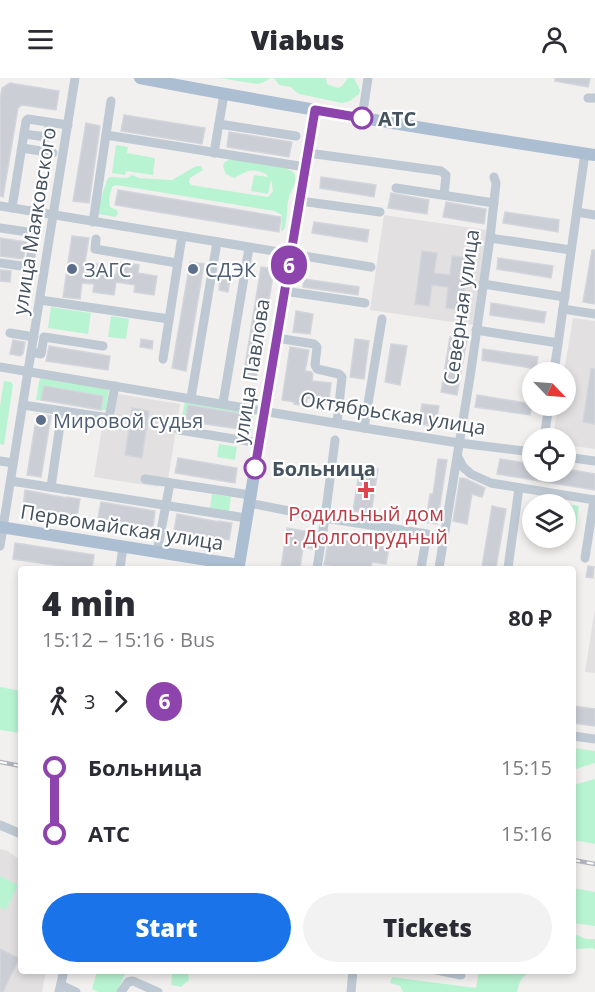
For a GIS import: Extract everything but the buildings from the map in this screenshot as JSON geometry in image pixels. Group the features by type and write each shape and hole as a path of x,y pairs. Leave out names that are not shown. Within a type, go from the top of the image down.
{"main road":[{"path":"141,78 177,82 224,94 362,118 590,154"},
{"name":"улица Павлова","path":"238,566 315,110"},
{"name":"Первомайская улица","path":"2,527 233,566"}],"street":[{"name":"улица Маяковского","path":"0,546 75,78"},
{"path":"362,118 368,78"},
{"path":"214,153 224,94"},
{"path":"93,222 111,101"},
{"path":"12,208 27,119 68,125"},
{"path":"24,134 47,137 50,123"},
{"path":"219,124 296,136"},
{"path":"106,135 305,167"},
{"path":"22,148 53,153"},
{"path":"308,153 441,171 446,175 444,195"},
{"path":"555,362 577,212 590,154"},
{"name":"Северная улица","path":"439,566 458,457 490,238 496,183 494,177"},
{"path":"396,188 494,203"},
{"path":"300,201 380,212"},
{"path":"0,206 371,267"},
{"path":"0,263 29,267 39,212"},
{"path":"577,212 595,214"},
{"path":"0,228 35,234"},
{"path":"163,359 182,236"},
{"path":"490,238 572,250"},
{"path":"96,239 95,249 177,263"},
{"path":"191,398 217,242"},
{"path":"223,403 249,248"},
{"path":"483,284 565,297"},
{"path":"284,291 365,303"},
{"path":"40,300 169,319"},
{"path":"563,309 595,314"},
{"path":"364,428 382,320"},
{"path":"476,330 558,343"},
{"path":"10,333 34,337"},
{"path":"32,352 41,354 44,337 103,346"},
{"path":"276,338 314,344 317,347 315,366 317,369 342,377 337,423"},
{"name":"Октябрьская улица","path":"0,367 364,428 522,451"},
{"path":"23,405 109,418 115,386"},
{"path":"51,488 62,411"},
{"path":"179,430 259,443"},
{"path":"317,566 335,440"},
{"path":"458,457 463,467 492,483 594,500 593,521 585,558"},
{"path":"576,458 595,460"},
{"path":"0,461 13,463"},
{"path":"145,479 250,499 325,518 427,534 421,566"},
{"path":"10,481 246,518"},
{"path":"157,552 170,483"},
{"path":"508,566 519,488"},
{"path":"120,566 123,547"},
{"path":"576,736 595,739"},
{"path":"0,825 18,833"},
{"path":"63,974 60,989 76,992"},
{"path":"122,992 129,974"},
{"path":"351,992 353,974"},
{"path":"456,974 461,975"},
{"path":"128,982 133,981 158,992"}],"shaded area":[{"path":"384,215 487,230 473,325 370,310"},
{"path":"573,318 595,321 595,449 576,446 576,428 555,428 556,416 576,416 576,362 566,362"},
{"path":"118,394 180,404 168,480 159,479 158,487 94,477 103,422 113,423"},
{"path":"595,609 595,673 585,672"},
{"path":"0,849 8,851 18,859 18,974 45,974 42,992 0,992"}],"green space":[{"path":"219,78 271,78 257,84"},
{"path":"273,78 326,78 327,84 338,88 348,78 354,78 360,90 359,94 350,101 342,103 299,94 291,87 279,85"},
{"path":"116,145 128,147 127,153 155,158 153,175 126,171 125,175 112,173"},
{"path":"232,158 286,168 295,175 284,230 281,231 282,215 274,211 116,185 112,187 109,199 110,207 117,210 118,214 115,217 99,214 97,210 110,177 127,178 132,175 139,178 172,180 196,166 201,166 203,170 190,178 191,185 268,197 273,191 271,180 268,194 251,191 254,175 268,177 266,174 252,171 234,178 226,174 223,166"},
{"path":"51,307 91,313 88,334 48,328"},
{"path":"111,316 129,319 126,339 108,337"},
{"path":"40,377 107,389 109,391 106,410 101,410 103,396 44,386 41,400 36,400"},
{"path":"4,381 11,382 13,385 4,445 0,444 0,406"},
{"path":"185,401 253,413 251,431 246,430 248,415 188,405 185,421 181,421"},
{"path":"219,444 237,447 235,460 217,457"},
{"path":"212,494 231,497 229,511 210,508"},
{"path":"576,506 579,506 576,527"},
{"path":"0,687 18,690 18,733 0,730"},
{"path":"576,748 595,751 595,763 576,769"},
{"path":"595,779 595,844 576,841 576,784"},
{"path":"0,876 18,885 6,910 0,907"},
{"path":"576,889 595,892 595,926 576,923"},
{"path":"576,935 595,939 595,950 593,948 576,949"},
{"path":"96,974 125,974 117,992 98,992 92,989"},
{"path":"188,974 189,980 181,987 171,985 172,975"},
{"path":"478,974 526,974 521,980 517,992 403,992 400,986 390,983 392,977 476,988"}],"railway":[{"path":"0,762 18,765"},
{"path":"576,861 595,864"}],"bus line":[{"name":"6","path":"255,468 315,110 362,118"}],"place":[{"name":"АТС","path":"362,118"},
{"name":"ЗАГС","path":"72,269"},
{"name":"СДЭК","path":"193,269"},
{"name":"Мировой судья","path":"41,420"},
{"name":"Больница","path":"255,468"},
{"name":"Родильный дом г. Долгопрудный","path":"366,490"}]}
